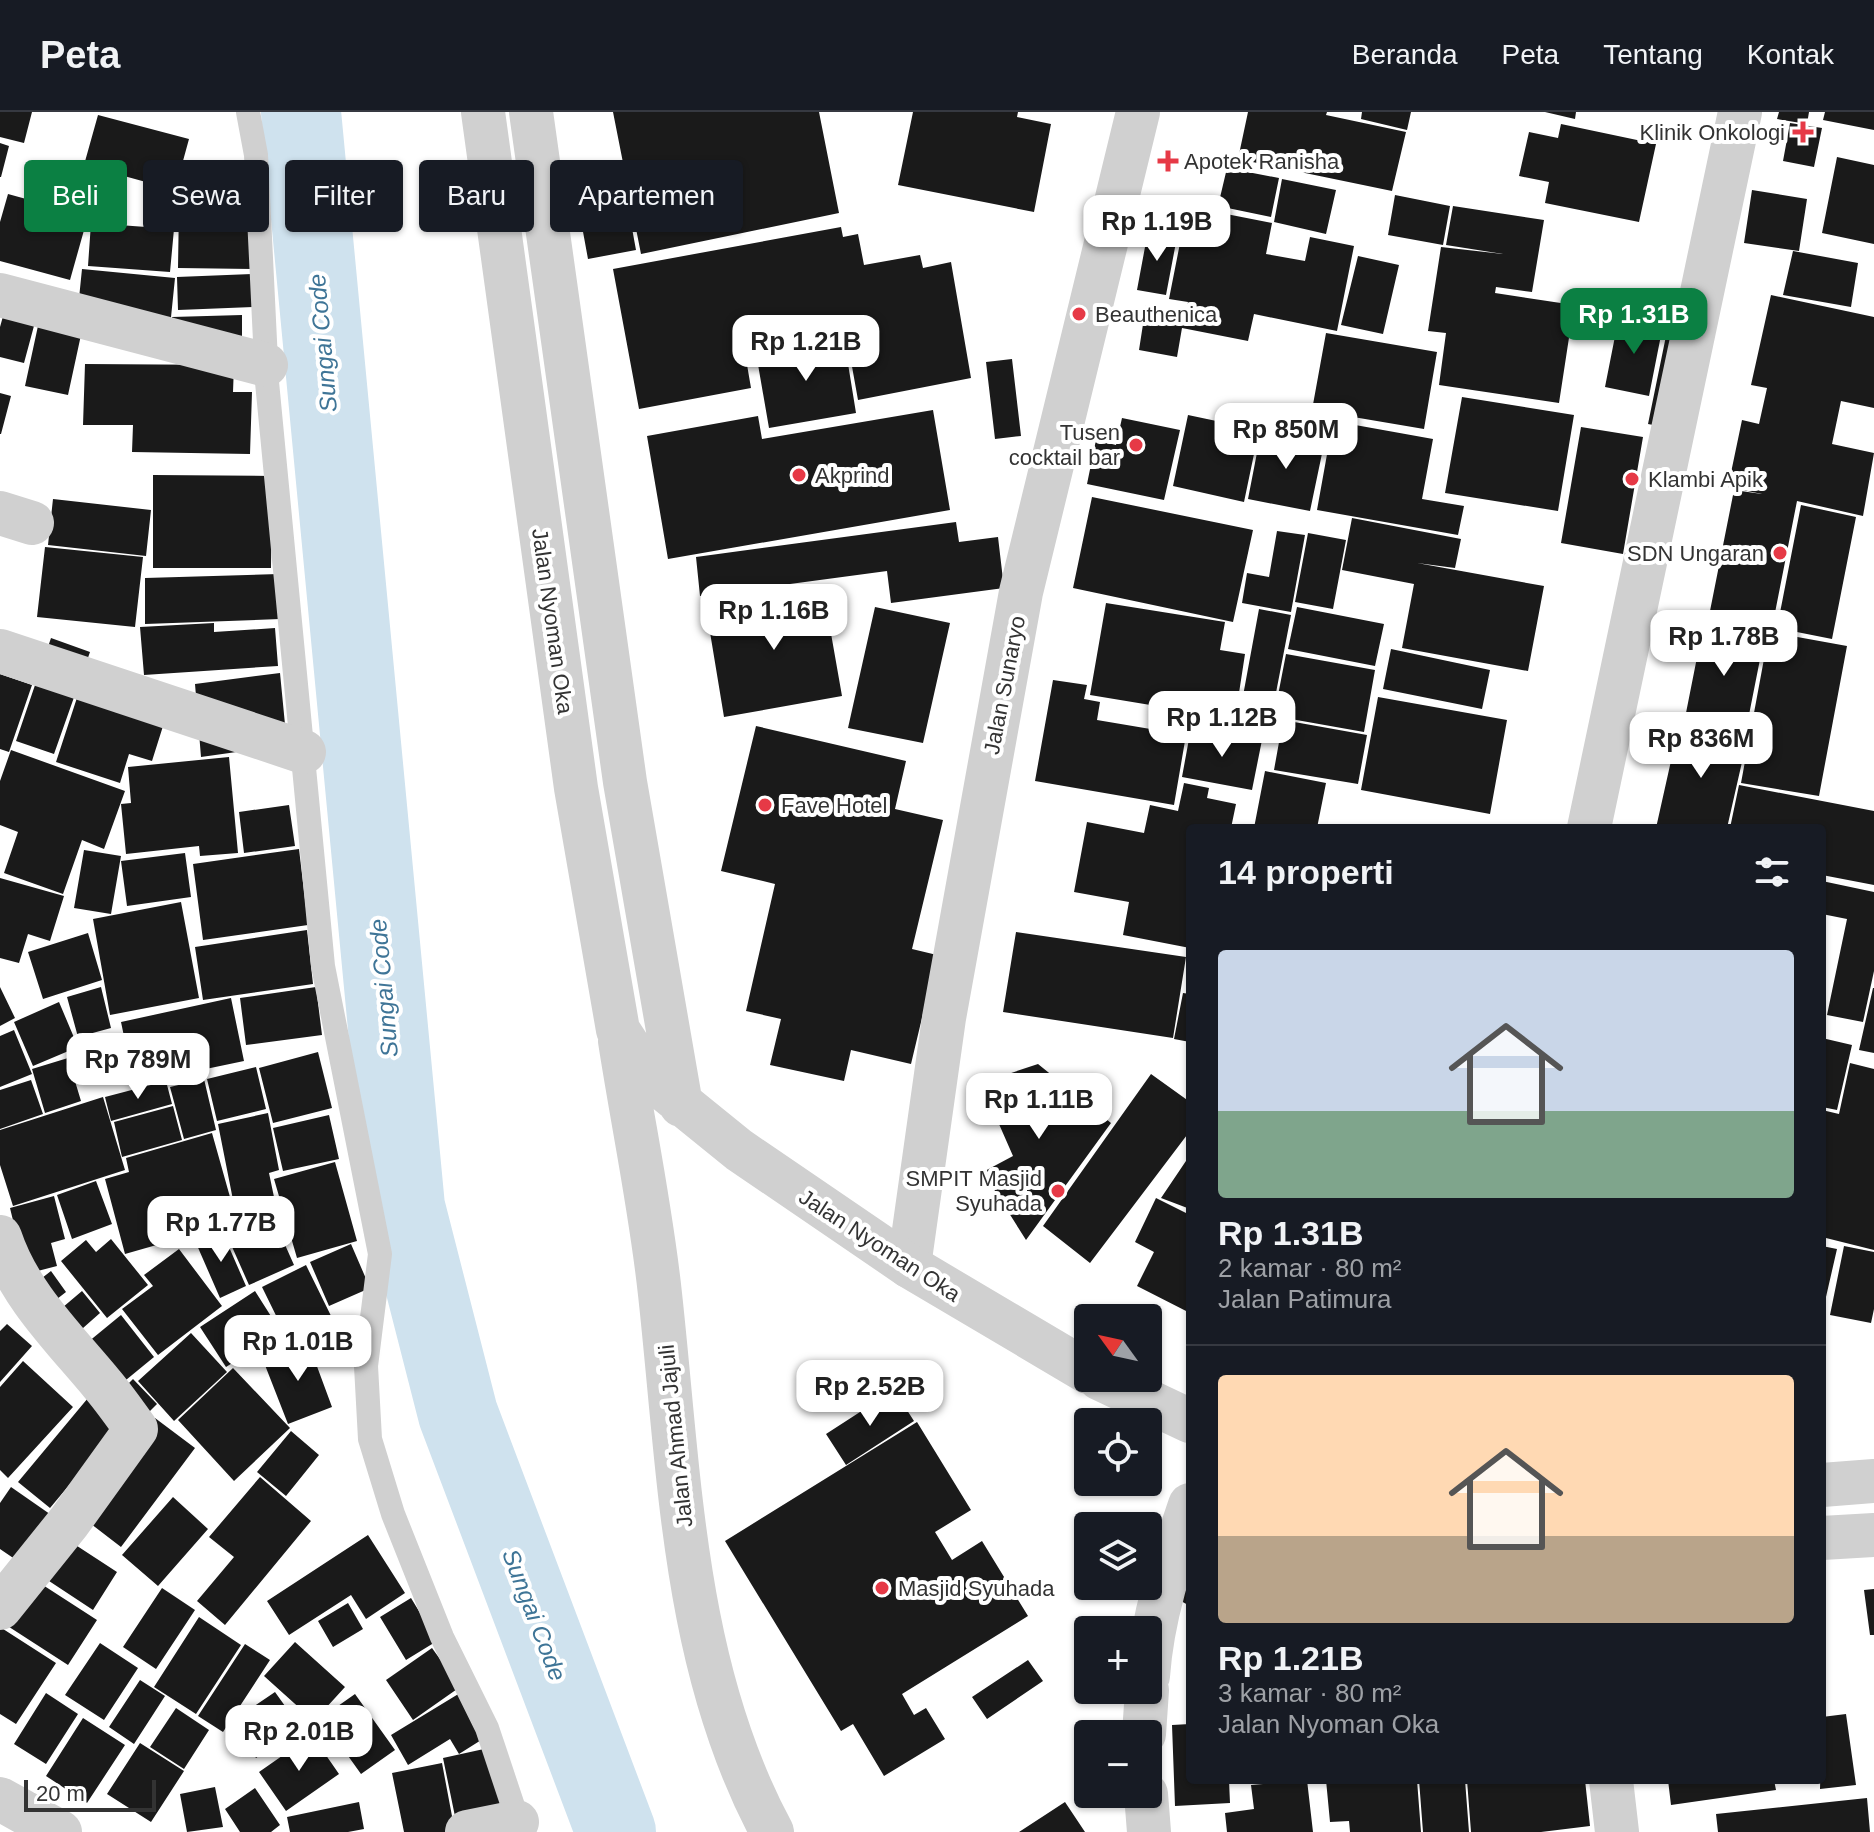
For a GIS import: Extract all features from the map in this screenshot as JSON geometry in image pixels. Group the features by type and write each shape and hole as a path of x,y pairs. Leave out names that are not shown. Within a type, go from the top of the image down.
{"street":[{"name":"Jalan Nyoman Oka","path":"483,112 489,160"},
{"path":"531,112 625,782 681,1105"},
{"name":"Jalan Sunaryo","path":"909,1266 946,1003 1021,592 1138,112"},
{"path":"1590,824 1740,112"},
{"path":"534,224 545,223"},
{"name":"Jalan Nyoman Oka","path":"498,232 576,788 618,1030 644,1070 681,1105 739,1150 909,1266 1074,1364"},
{"path":"0,295 266,365"},
{"path":"512,330 559,325"},
{"path":"552,614 600,608"},
{"path":"0,651 304,752"},
{"path":"576,788 625,782"},
{"name":"Jalan Ahmad Jajuli","path":"618,1030 660,1288 690,1579 713,1688 753,1798 772,1832"},
{"path":"0,1237 6,1254 49,1324 104,1386 136,1429 69,1522 0,1608"},
{"path":"1129,1392 1186,1419"},
{"path":"1826,1485 1874,1481"},
{"path":"1157,1616 1169,1566 1186,1517"},
{"path":"1826,1538 1874,1535"},
{"path":"1611,1784 1617,1832"},
{"path":"0,1799 60,1832"},
{"path":"1147,1808 1149,1832"},
{"path":"467,1832 519,1827"}],"lane":[{"path":"248,112 256,155 266,365 323,966 380,1254 366,1366 370,1439 393,1514 442,1637 487,1728 519,1827"}],"building":[{"path":"0,112 32,112 24,143 0,137"},
{"path":"613,112 819,112 839,213 641,254 637,232 743,232 743,160 622,160"},
{"path":"913,112 1018,112 1017,117 1051,124 1034,212 898,185"},
{"path":"1248,112 1327,112 1326,115 1406,132 1392,191 1238,159"},
{"path":"1362,112 1411,112 1407,130 1361,119"},
{"path":"1545,112 1576,112 1575,119"},
{"path":"1779,112 1809,112 1807,124 1777,119"},
{"path":"1825,112 1874,112 1874,130 1823,120"},
{"path":"98,115 189,139 183,160 143,160 143,181 127,177 127,160 85,160"},
{"path":"1790,123 1822,128 1814,167 1783,161"},
{"path":"1561,124 1656,144 1639,222 1545,203 1549,182 1519,176 1529,132 1558,138"},
{"path":"0,143 9,146 1,177 0,177"},
{"path":"1837,157 1874,165 1874,244 1822,233"},
{"path":"1227,168 1279,178 1271,217 1218,206"},
{"path":"1282,179 1336,190 1326,234 1274,222"},
{"path":"1752,190 1807,199 1799,251 1744,243"},
{"path":"8,194 24,198 24,232 84,232 70,280 0,261 0,222"},
{"path":"1395,195 1450,206 1443,245 1388,235"},
{"path":"1453,206 1544,220 1532,292 1496,287 1495,293 1574,305 1559,403 1439,385 1446,333 1428,331 1441,247 1503,254 1446,245"},
{"path":"1206,210 1272,223 1266,254 1305,261 1310,237 1354,246 1337,331 1254,314 1248,341 1182,328 1177,357 1139,350 1146,305 1185,312 1183,326 1188,302 1169,299 1181,238 1200,242"},
{"path":"127,226 143,227 143,232 174,232 170,272 88,266 90,232 127,232"},
{"path":"841,227 843,237 858,234 864,265 920,255 923,268 951,262 971,378 858,400 846,333 745,353 751,388 639,409 613,269"},
{"path":"1148,231 1177,237 1166,295 1137,290"},
{"path":"179,232 252,232 252,269 178,268"},
{"path":"583,232 633,232 636,250 588,259"},
{"path":"1793,251 1858,263 1851,307 1783,295"},
{"path":"1358,256 1399,265 1383,334 1341,325"},
{"path":"82,269 175,278 170,327 77,318"},
{"path":"252,274 253,307 178,310 177,277"},
{"path":"14,277 45,285 24,363 0,357 0,327"},
{"path":"1771,295 1874,317 1874,408 1841,401 1832,444 1874,453 1863,516 1797,501 1772,628 1709,616 1734,490 1762,494 1728,487 1742,420 1759,424 1767,388 1751,385"},
{"path":"41,312 84,321 68,395 25,386"},
{"path":"242,315 242,357 172,359 172,317"},
{"path":"1619,316 1663,325 1649,396 1605,387"},
{"path":"1667,331 1687,334 1669,428 1648,424"},
{"path":"1326,333 1437,352 1424,429 1312,410"},
{"path":"844,339 856,413 769,428 756,353"},
{"path":"1012,359 1021,436 995,439 986,362"},
{"path":"85,364 234,365 233,392 252,392 250,454 132,452 133,425 83,425"},
{"path":"0,393 11,396 1,434 0,434"},
{"path":"1462,397 1574,415 1558,511 1445,493"},
{"name":"Akprind","path":"933,410 950,510 668,559 647,436 758,416 762,439"},
{"path":"1188,415 1259,430 1244,502 1173,486"},
{"path":"1122,418 1180,430 1164,500 1087,484 1096,440 1116,445"},
{"path":"1333,421 1433,439 1422,499 1464,506 1458,535 1317,510"},
{"path":"1581,427 1643,437 1623,554 1561,543"},
{"path":"1261,432 1324,444 1310,511 1248,499"},
{"path":"153,475 272,476 271,568 153,568"},
{"path":"1092,497 1253,530 1233,622 1073,588"},
{"path":"53,499 151,510 146,556 48,545"},
{"path":"1801,505 1856,517 1832,639 1777,628"},
{"path":"1352,518 1461,539 1455,568 1417,563 1544,586 1528,671 1402,648 1414,584 1342,570"},
{"path":"956,522 959,542 998,537 1004,588 891,603 887,571 700,596 696,557"},
{"path":"1277,531 1305,535 1291,612 1242,603 1247,573 1269,577"},
{"path":"1308,533 1346,540 1333,609 1295,602"},
{"path":"45,547 143,557 135,627 37,617"},
{"path":"279,574 280,619 145,624 145,578"},
{"path":"823,588 842,696 724,717 706,608"},
{"path":"1106,603 1225,622 1220,650 1245,654 1235,719 1090,695"},
{"path":"875,607 950,623 923,743 848,728"},
{"path":"1297,607 1384,624 1375,666 1288,649"},
{"path":"1259,609 1291,615 1269,729 1238,723"},
{"path":"1704,622 1765,634 1745,735 1684,723"},
{"path":"214,623 214,632 275,628 278,666 144,675 140,627"},
{"path":"1769,632 1847,646 1819,796 1741,783"},
{"path":"51,638 90,652 54,754 16,741"},
{"path":"1391,649 1490,670 1482,709 1383,689"},
{"path":"1286,654 1375,670 1364,732 1274,716"},
{"path":"89,661 175,688 152,761 129,754 120,783 56,762"},
{"path":"280,673 287,745 201,757 195,684"},
{"path":"0,674 32,685 9,752 0,749"},
{"path":"1053,680 1087,685 1084,699 1100,702 1097,720 1186,735 1174,805 1035,781"},
{"path":"1378,697 1507,720 1490,814 1361,790"},
{"path":"1283,720 1367,735 1358,784 1274,770"},
{"path":"1679,725 1747,740 1728,824 1657,824"},
{"path":"756,726 906,761 895,809 943,820 912,949 937,955 911,1064 851,1050 844,1081 770,1065 781,1019 746,1011 775,884 721,871"},
{"path":"1191,728 1262,740 1252,790 1182,777"},
{"path":"11,750 125,791 104,849 82,840 63,894 4,873 18,832 0,825 0,781"},
{"path":"229,757 238,853 200,856 199,846 126,854 121,804 131,803 128,767"},
{"path":"1265,771 1326,783 1318,824 1255,824"},
{"path":"1184,783 1209,788 1207,798 1236,804 1232,824 1186,824 1186,947 1123,935 1129,902 1074,892 1087,822 1144,833 1150,805 1178,811"},
{"path":"1739,785 1874,811 1874,885 1826,876 1826,824 1731,824"},
{"path":"289,805 295,846 244,853 239,812"},
{"path":"299,849 308,925 203,940 193,864"},
{"path":"84,850 121,856 111,914 74,908"},
{"path":"185,853 191,897 127,906 121,861"},
{"path":"0,878 64,896 50,941 28,934 19,963 0,958"},
{"path":"1826,882 1874,892 1874,971 1863,1022 1827,1015 1847,919 1826,915"},
{"path":"181,902 199,998 110,1015 93,919"},
{"path":"307,930 313,984 203,1000 195,947"},
{"path":"1016,932 1186,957 1173,1038 1003,1012"},
{"path":"88,933 102,980 43,999 28,952"},
{"path":"0,987 15,1018 0,1026"},
{"path":"101,987 111,1028 78,1037 67,997"},
{"path":"316,987 322,1035 246,1045 240,998"},
{"path":"1874,988 1874,1053 1859,1050"},
{"path":"1183,993 1186,993 1186,1041 1174,1039"},
{"path":"231,998 244,1061 134,1084 121,1022"},
{"path":"59,1002 78,1047 33,1066 14,1022"},
{"path":"14,1030 32,1074 0,1087 0,1036"},
{"path":"1826,1039 1852,1045 1837,1110 1826,1108"},
{"path":"318,1052 332,1108 273,1123 259,1068"},
{"path":"68,1058 81,1101 45,1113 32,1069"},
{"path":"1850,1063 1874,1069 1874,1250 1826,1238 1826,1111 1839,1114"},
{"path":"1038,1064 1111,1123 1026,1240 983,1172 1013,1156 981,1083"},
{"path":"256,1067 266,1109 217,1121 207,1079"},
{"path":"1151,1074 1186,1099 1186,1136 1090,1263 1043,1226"},
{"path":"204,1079 216,1130 184,1139 170,1087"},
{"path":"31,1080 43,1114 0,1129 0,1090"},
{"path":"166,1081 172,1104 111,1121 105,1097"},
{"path":"103,1097 125,1170 13,1206 0,1165 0,1130"},
{"path":"173,1106 182,1140 122,1157 114,1122"},
{"path":"268,1113 279,1170 269,1173 274,1197 234,1205 218,1124"},
{"path":"329,1115 339,1159 283,1171 273,1128"},
{"path":"212,1133 237,1222 125,1254 105,1179 129,1172 126,1158"},
{"path":"1186,1161 1186,1207 1161,1198"},
{"path":"335,1162 357,1241 297,1258 274,1179"},
{"path":"96,1181 112,1224 72,1239 57,1195"},
{"path":"54,1196 65,1239 51,1243 57,1266 26,1274 10,1208"},
{"path":"1156,1198 1186,1213 1186,1311 1137,1286 1154,1252 1135,1242"},
{"path":"270,1211 294,1265 249,1285 225,1231"},
{"path":"222,1231 246,1286 220,1298 196,1243"},
{"path":"111,1239 148,1285 107,1318 61,1261 86,1240 96,1252"},
{"path":"351,1244 370,1288 329,1306 310,1262"},
{"path":"1844,1246 1874,1252 1874,1309 1871,1323 1830,1315"},
{"path":"1826,1247 1837,1249 1826,1297"},
{"path":"179,1249 222,1306 158,1355 122,1309 153,1286 144,1275"},
{"path":"306,1265 334,1322 290,1344 262,1287"},
{"path":"51,1271 66,1292 48,1306 33,1285"},
{"path":"82,1291 100,1313 74,1336 56,1313"},
{"path":"255,1291 281,1332 226,1367 200,1327"},
{"path":"121,1315 154,1357 115,1389 82,1347"},
{"path":"7,1324 32,1346 0,1382 0,1331"},
{"path":"191,1333 227,1372 174,1421 138,1381"},
{"path":"308,1342 332,1407 288,1424 263,1360"},
{"path":"23,1361 73,1407 8,1478 0,1470 0,1387"},
{"path":"233,1368 290,1428 234,1481 178,1420"},
{"path":"133,1379 157,1404 141,1420 117,1395"},
{"path":"894,1390 914,1421 846,1465 826,1434"},
{"path":"88,1398 120,1424 50,1508 18,1482"},
{"path":"155,1418 195,1448 121,1547 82,1517"},
{"name":"Masjid Syuhada","path":"917,1422 971,1510 935,1532 952,1560 982,1541 1028,1616 902,1694 914,1715 926,1708 945,1739 884,1776 853,1724 841,1731 725,1541"},
{"path":"291,1431 319,1455 286,1496 257,1472"},
{"path":"260,1477 311,1521 225,1625 197,1601 234,1557 209,1537"},
{"path":"11,1487 57,1519 25,1566 0,1549 0,1503"},
{"path":"173,1497 208,1529 158,1586 122,1555"},
{"path":"368,1535 405,1593 366,1619 351,1595 289,1635 267,1601"},
{"path":"71,1542 117,1572 93,1610 46,1579"},
{"path":"32,1578 97,1620 68,1665 3,1623"},
{"path":"162,1588 195,1610 156,1669 123,1647"},
{"path":"1186,1589 1186,1604 1179,1600"},
{"path":"1874,1589 1874,1635 1870,1635 1864,1590"},
{"path":"411,1598 437,1641 406,1660 380,1617"},
{"path":"348,1603 363,1629 333,1647 318,1621"},
{"path":"199,1617 241,1645 196,1714 154,1687"},
{"path":"0,1627 56,1663 16,1724 0,1714"},
{"path":"295,1642 345,1687 314,1721 264,1676"},
{"path":"100,1643 138,1668 104,1720 65,1695"},
{"path":"245,1644 270,1660 223,1732 198,1716"},
{"path":"432,1648 460,1687 413,1720 386,1680"},
{"path":"1028,1660 1043,1681 987,1719 972,1697"},
{"path":"140,1680 165,1696 134,1744 109,1727"},
{"path":"275,1692 300,1727 256,1758 231,1722"},
{"path":"46,1693 78,1714 46,1764 14,1744"},
{"path":"460,1693 486,1737 459,1754 450,1739 408,1765 391,1735"},
{"path":"355,1694 395,1750 361,1774 321,1718"},
{"path":"176,1708 209,1730 184,1769 150,1747"},
{"path":"1846,1714 1856,1785 1820,1789 1820,1784 1826,1784 1826,1716"},
{"path":"83,1718 125,1745 87,1803 46,1776"},
{"path":"1186,1724 1186,1784 1229,1784 1230,1803 1175,1806 1172,1725"},
{"path":"312,1735 339,1774 286,1811 259,1772"},
{"path":"140,1743 184,1771 151,1822 107,1794"},
{"path":"493,1747 507,1821 458,1831 443,1758"},
{"path":"442,1763 455,1832 404,1832 392,1773"},
{"path":"1307,1784 1313,1832 1227,1832 1225,1813 1254,1809 1251,1785"},
{"path":"1326,1784 1417,1784 1421,1832 1350,1832 1349,1821 1330,1822"},
{"path":"1419,1784 1465,1784 1469,1832 1423,1832"},
{"path":"1467,1784 1585,1784 1590,1826 1541,1832 1471,1832"},
{"path":"1668,1784 1775,1784 1776,1790 1671,1805"},
{"path":"215,1787 223,1827 187,1832 180,1794"},
{"path":"255,1788 280,1825 271,1832 240,1832 225,1809"},
{"path":"1867,1798 1870,1832 1718,1832 1716,1814"},
{"path":"359,1802 364,1829 290,1832 287,1817"},
{"path":"1065,1802 1085,1832 1019,1832"}],"waterway":[{"name":"Sungai Code","path":"301,112 405,1207 458,1414 616,1832"}],"place":[{"name":"Klinik Onkologi","path":"1803,132"},
{"name":"Apotek Ranisha","path":"1168,161"},
{"name":"Beauthenica","path":"1079,314"},
{"name":"Tusen cocktail bar","path":"1136,445"},
{"name":"Akprind","path":"799,475"},
{"name":"Klambi Apik","path":"1632,479"},
{"name":"SDN Ungaran","path":"1780,553"},
{"name":"Fave Hotel","path":"765,805"},
{"name":"SMPIT Masjid Syuhada","path":"1058,1191"},
{"name":"Masjid Syuhada","path":"882,1588"}]}
